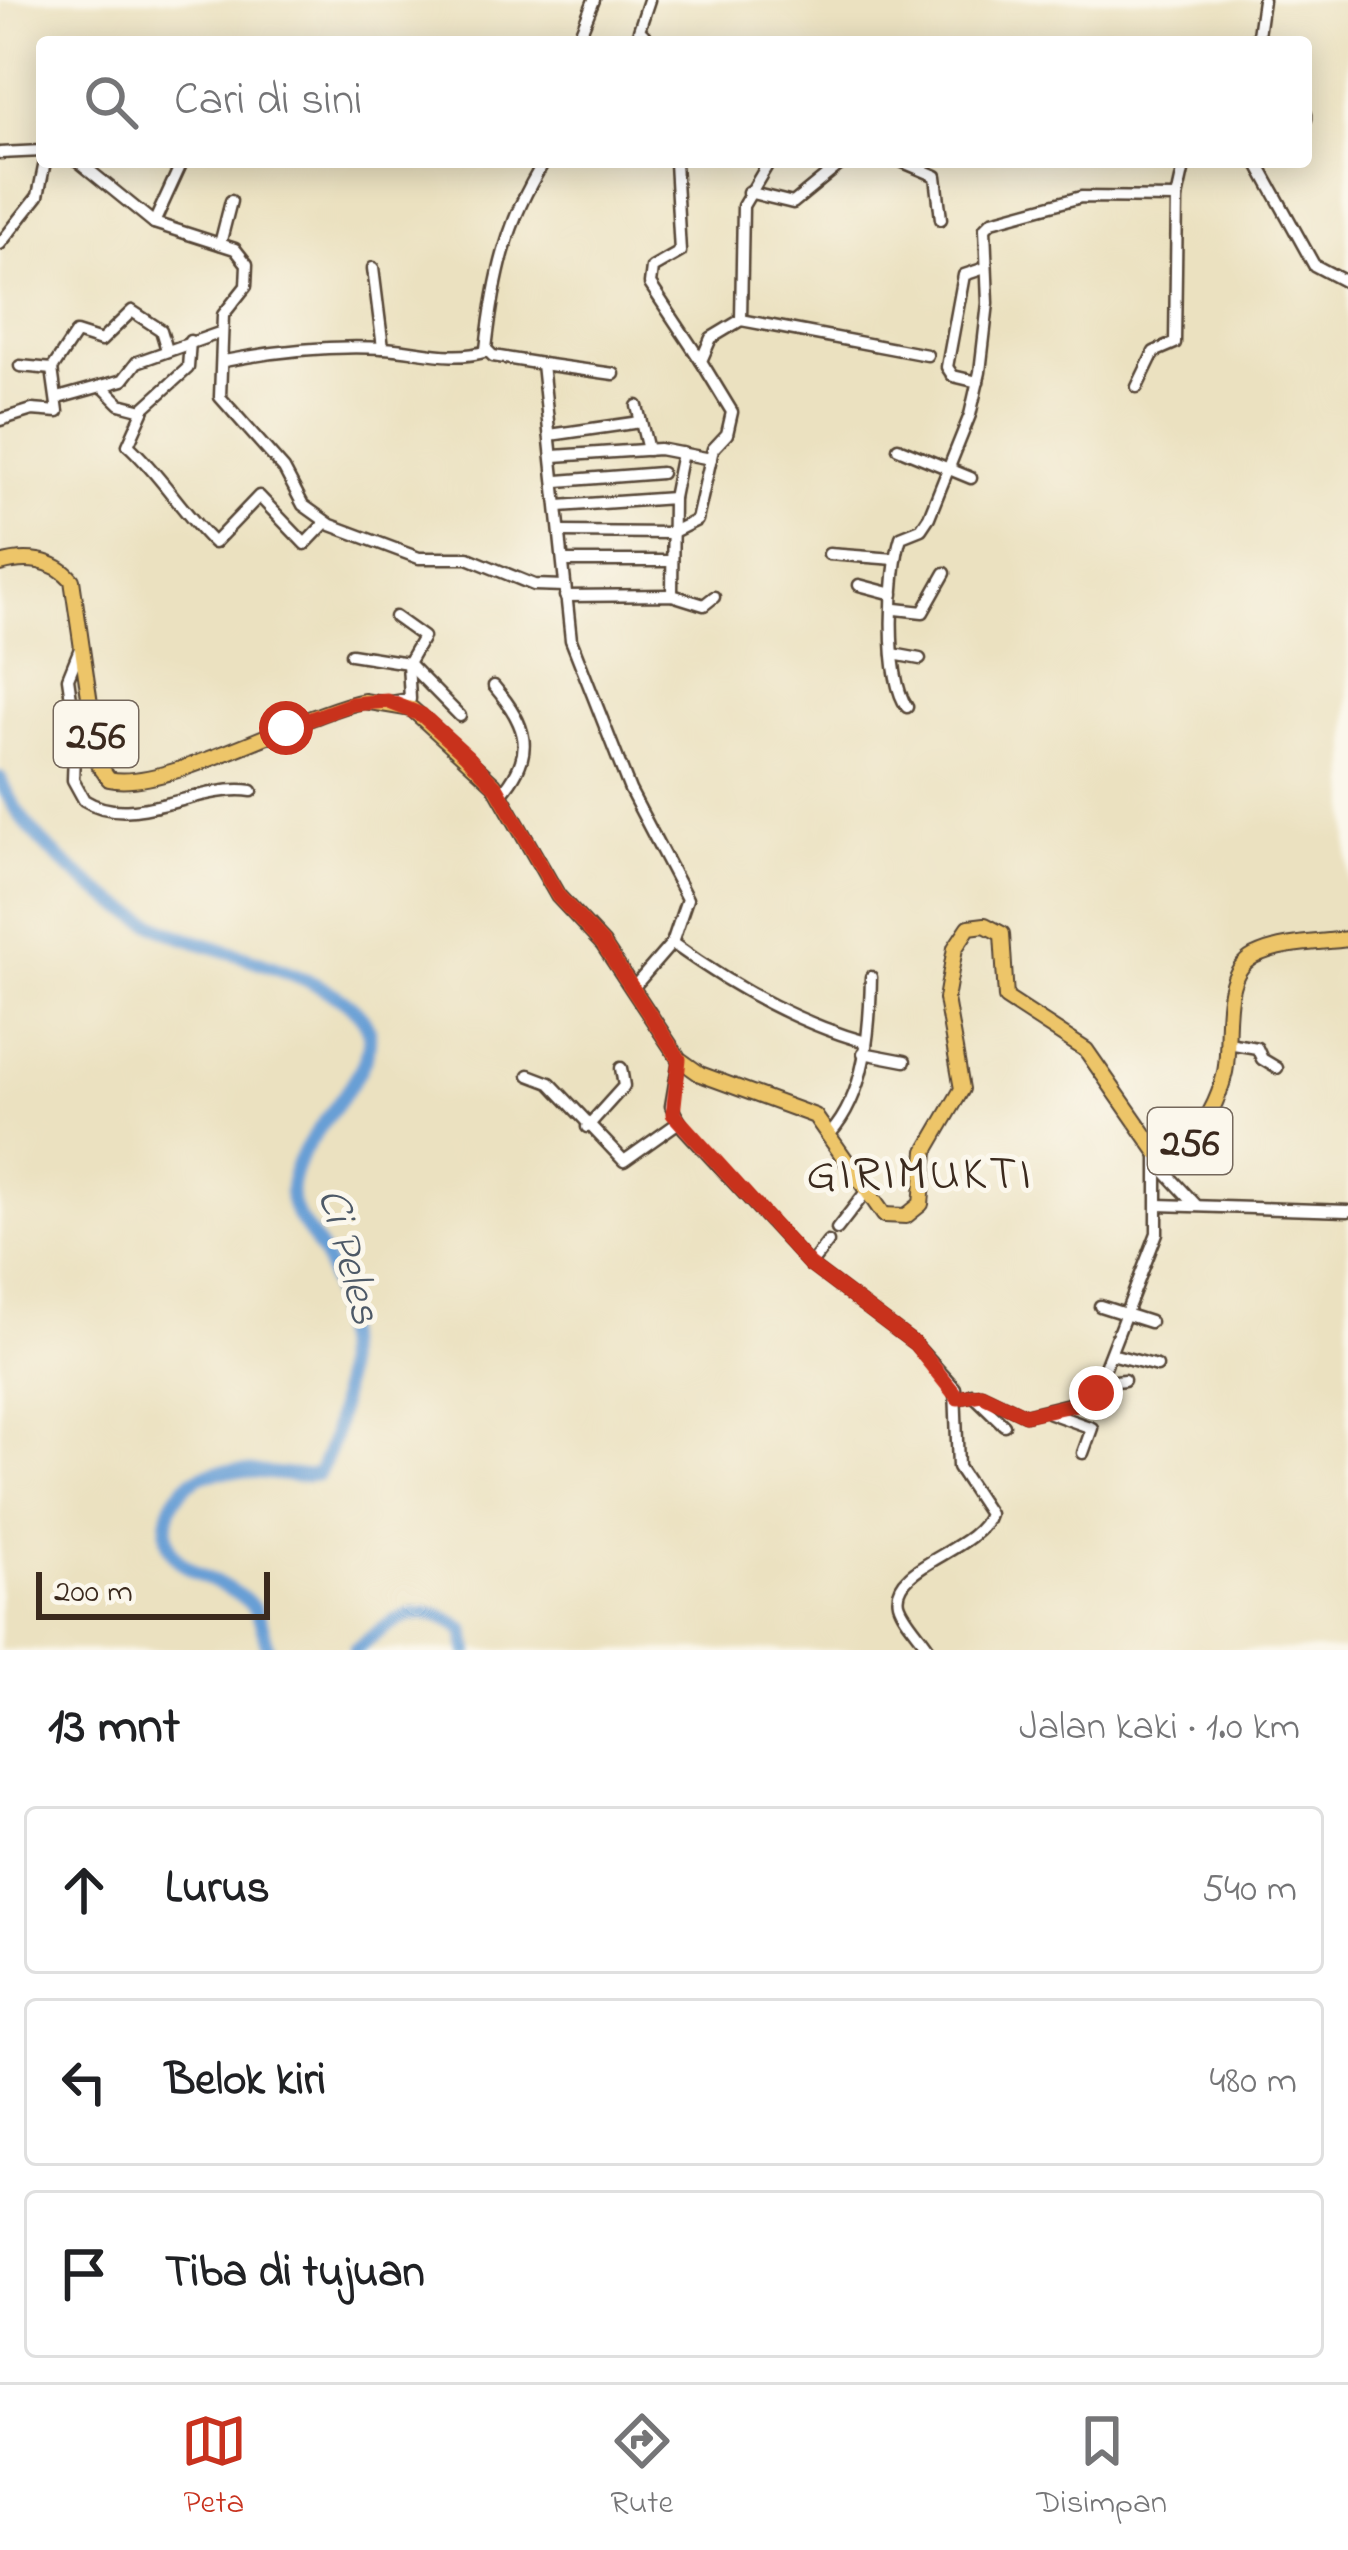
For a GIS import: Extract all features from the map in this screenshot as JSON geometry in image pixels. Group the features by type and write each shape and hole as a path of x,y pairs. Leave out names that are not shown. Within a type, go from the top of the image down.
{"main road":[{"name":"256","path":"0,564 34,559 66,572 73,580 99,766 117,781 178,767 352,704 392,702"},
{"path":"392,702 430,722 501,794 558,896 600,940 679,1059 700,1074 802,1108 830,1134 865,1192"},
{"name":"256","path":"865,1192 884,1215 906,1216 920,1204 926,1151 963,1080 948,1018 949,970 959,939 980,924 1004,939 1001,985 1006,998 1086,1051 1158,1159 1184,1146 1204,1123 1221,1085 1232,991 1246,961 1292,946 1348,939"}],"street":[{"path":"579,36 594,0"},
{"path":"645,36 638,29 649,0"},
{"path":"1258,36 1264,0"},
{"path":"0,153 36,151"},
{"path":"0,244 38,196 44,168"},
{"path":"86,168 154,224 235,249 249,272 246,286 226,306 223,403 284,470 303,505 326,522 418,558 468,559 533,585 565,591 672,595 692,605 714,597"},
{"path":"154,224 179,168"},
{"path":"487,351 504,242 518,203 540,168"},
{"path":"562,532 671,532 697,520 714,445 729,429 732,412 650,284 652,268 680,252 675,168"},
{"path":"741,320 741,220 748,192 765,168"},
{"path":"748,192 793,202 836,168"},
{"path":"917,168 936,176 940,218"},
{"path":"1137,388 1154,352 1175,343 1177,199 1184,168"},
{"path":"1261,168 1314,265 1348,283"},
{"path":"907,707 898,692 892,654 895,559 901,537 921,529 929,518 978,382 987,322 983,232 992,221 1081,197 1177,199"},
{"path":"220,244 231,201"},
{"path":"373,268 383,348"},
{"path":"978,382 953,376 947,367 964,275 967,269 985,268"},
{"path":"0,420 32,410 58,412 52,369 76,333 104,340 132,311 160,330 167,350"},
{"path":"701,361 711,338 741,320 927,355"},
{"path":"58,398 123,380 137,362 222,332"},
{"path":"190,341 188,368 143,410 128,444 161,476 164,489 212,542 218,543 259,496 305,544 326,522"},
{"path":"224,361 281,351 383,348 454,357 487,351 614,374"},
{"path":"542,364 558,481 571,640 595,710 669,873 687,899 672,943 633,988"},
{"path":"20,366 52,369"},
{"path":"102,386 120,404 143,410"},
{"path":"637,406 668,498 672,595"},
{"path":"550,435 640,422"},
{"path":"898,448 971,478"},
{"path":"554,457 653,450 712,459"},
{"path":"668,498 682,454"},
{"path":"558,481 661,473"},
{"path":"559,506 668,498"},
{"path":"829,554 895,559"},
{"path":"564,561 672,561"},
{"path":"896,609 923,612 945,573"},
{"path":"859,585 893,594"},
{"path":"392,702 410,698 408,663 422,633 395,617"},
{"path":"82,644 68,678 75,726 73,780 84,800 118,812 218,788 252,791"},
{"path":"351,654 408,663 460,716"},
{"path":"892,654 920,659"},
{"path":"494,686 520,720 527,742 520,769 501,794"},
{"path":"672,943 765,996 780,1013 905,1061"},
{"path":"830,1134 848,1111 864,1048 871,977"},
{"path":"1228,1043 1259,1048 1262,1058 1277,1068"},
{"path":"679,1059 671,1106 679,1122 810,1265 915,1344 958,1398 958,1467 989,1514 975,1536 918,1570 900,1591 900,1604 930,1650"},
{"path":"587,1127 624,1086 621,1068"},
{"path":"529,1075 550,1083 587,1127 627,1161 679,1122"},
{"path":"1050,1413 1059,1406 1090,1401 1099,1383 1157,1233 1158,1159"},
{"path":"1158,1159 1196,1205"},
{"path":"837,1228 865,1192"},
{"path":"1157,1205 1348,1210"},
{"path":"810,1265 828,1241"},
{"path":"1100,1306 1150,1322"},
{"path":"1111,1354 1156,1366"},
{"path":"1099,1383 1124,1380"},
{"path":"972,1394 1004,1425"},
{"path":"958,1398 986,1395 1018,1414 1050,1413 1092,1428 1083,1453"}],"waterway":[{"name":"Ci Peles","path":"0,778 28,825 96,889 172,933 315,984 361,1015 369,1034 358,1073 314,1135 293,1177 293,1205 318,1245 334,1286 342,1341 336,1425 318,1474 221,1471 201,1476 179,1493 169,1512 166,1532 177,1559 251,1605 268,1650"},
{"name":"Ci Peles","path":"355,1650 394,1622 420,1613 434,1614 464,1630 468,1650"}],"district":[{"name":"GIRIMUKTI","path":"920,1171"}],"route":[{"path":"286,728 372,700 408,706 430,722 497,788 558,896 603,944 679,1059 671,1090 673,1114 805,1260 915,1344 955,1388 958,1398 981,1394 1025,1415 1090,1401 1096,1393"}]}
